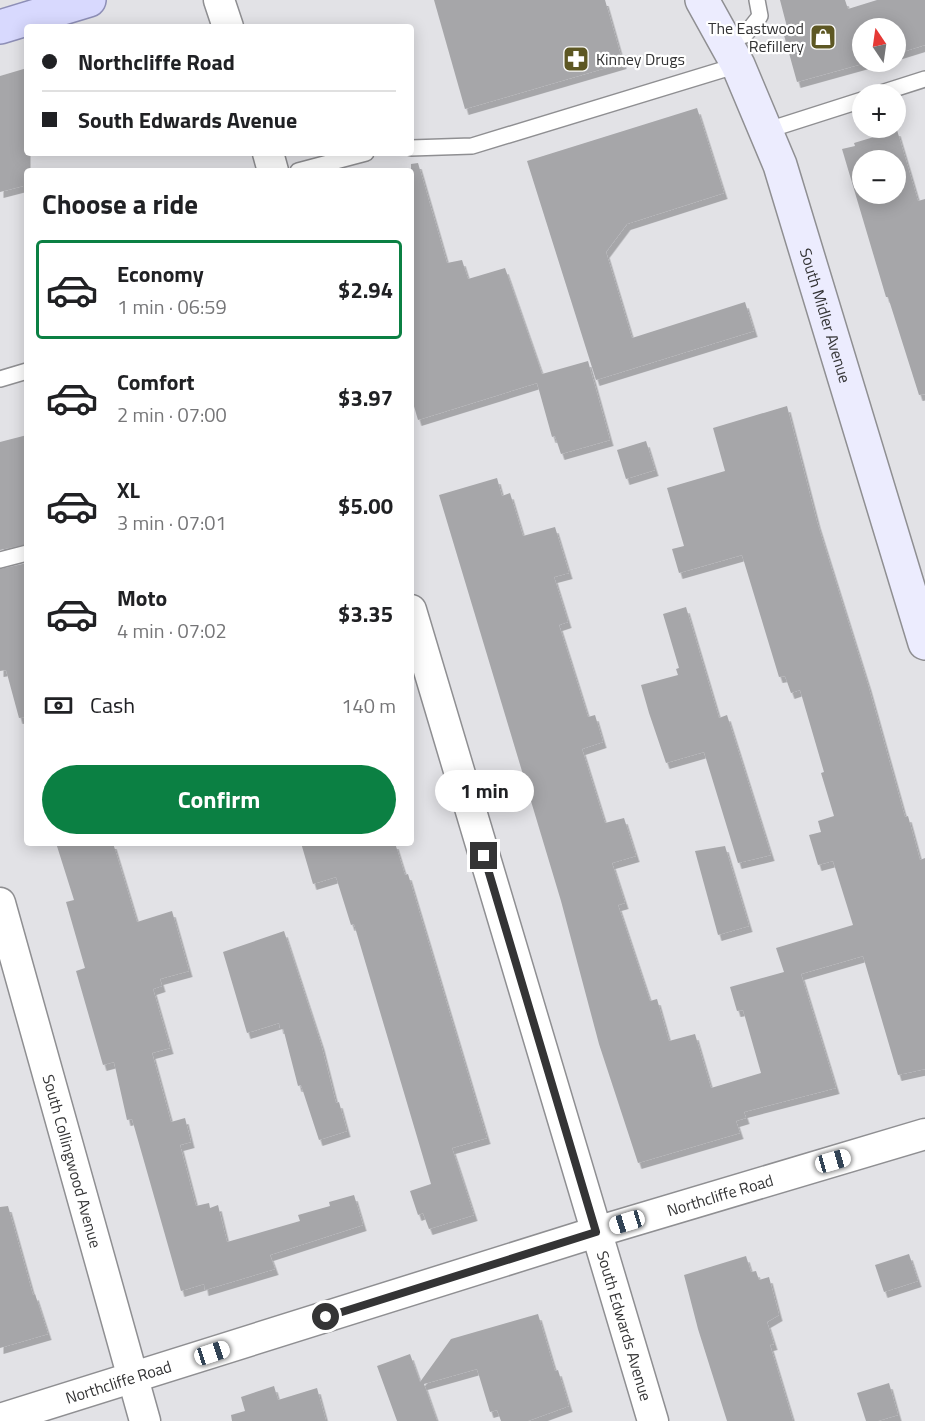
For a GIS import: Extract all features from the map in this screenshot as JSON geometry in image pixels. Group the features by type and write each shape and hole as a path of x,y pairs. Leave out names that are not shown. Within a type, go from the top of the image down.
{"main road":[{"path":"0,27 89,0"},
{"name":"South Midler Avenue","path":"702,0 731,53 780,165 925,643"}],"street":[{"path":"219,0 227,24"},
{"name":"South Edwards Avenue","path":"414,620 653,1421"},
{"name":"South Collingwood Avenue","path":"0,903 145,1421"},
{"name":"Northcliffe Road","path":"0,1419 596,1232 925,1134"}],"lane":[{"path":"414,148 472,146 731,53 760,16 757,0"},
{"path":"906,85 925,79"},
{"path":"765,131 852,103"},
{"path":"309,168 355,156"},
{"path":"0,379 24,373"},
{"path":"0,560 24,554"}],"building":[{"name":"Kinney Drugs","path":"434,0 605,0 623,63 465,109"},
{"name":"The Eastwood Refillery","path":"780,0 845,0 848,9 877,0 925,0 925,45 906,51 906,18 852,18 852,67 797,82 782,28 787,27"},
{"path":"24,69 24,156 27,156 27,168 24,168 24,186 0,192 0,76"},
{"path":"697,108 724,193 627,224 606,252 632,338 745,302 754,331 596,380 527,161"},
{"path":"871,138 899,138 903,150 852,150 852,183 842,149 855,146 854,143"},
{"path":"906,160 918,201 925,199 925,394 919,395 888,297 886,297 858,204 906,204"},
{"path":"418,163 447,263 462,260 468,279 505,268 542,374 588,361 610,440 561,454 555,436 552,437 537,383 418,420 414,406 414,168 411,168 411,164"},
{"path":"787,406 817,522 868,685 905,817 908,816 920,860 925,858 925,1069 898,1075 863,956 801,974 836,1088 744,1112 746,1118 736,1121 740,1133 638,1163 599,1044 561,901 439,495 497,478 502,496 510,493 523,536 555,527 569,573 554,577 568,622 559,625 588,717 595,715 603,742 582,749 605,823 624,818 636,856 612,863 625,903 618,905 650,1001 657,999 669,1041 695,1034 711,1088 761,1073 743,1010 737,1011 730,987 784,972 776,948 853,925 833,861 818,865 809,835 821,832 818,821 834,816 821,773 824,772 800,690 791,693 785,676 779,677 742,555 679,573 672,549 684,546 667,488 725,471 713,428"},
{"path":"24,436 24,545 0,550 0,442"},
{"path":"646,441 655,470 626,479 617,450"},
{"path":"24,564 24,717 19,718 6,670 0,671 0,569"},
{"path":"686,607 719,718 727,715 771,855 738,863 704,752 666,763 641,685 678,675 676,669 679,668 663,614"},
{"path":"57,846 114,846 137,922 172,911 189,971 160,979 162,986 153,989 170,1048 152,1053 171,1122 185,1118 191,1142 180,1145 196,1206 209,1203 210,1208 218,1205 227,1242 300,1221 298,1215 330,1206 329,1202 354,1195 363,1225 270,1255 275,1269 205,1290 204,1284 181,1291 132,1119 127,1120 114,1062 103,1065 76,971 85,968 66,902 74,900"},
{"path":"302,846 396,846 405,875 408,874 487,1138 452,1148 474,1215 429,1229 423,1213 418,1215 410,1191 431,1184 354,924 351,925 336,877 313,884"},
{"path":"725,846 749,926 718,935 695,851"},
{"path":"284,931 321,1044 336,1103 339,1102 347,1131 319,1140 301,1085 298,1086 283,1028 280,1028 279,1023 247,1033 223,952"},
{"path":"8,1206 33,1295 35,1294 48,1334 0,1348 0,1207"},
{"path":"909,1254 918,1281 884,1292 875,1265"},
{"path":"746,1256 751,1272 756,1271 759,1280 769,1277 779,1315 767,1322 774,1344 770,1345 793,1421 727,1421 698,1329 684,1275"},
{"path":"538,1314 555,1371 558,1370 569,1406 528,1421 501,1421 497,1410 490,1412 477,1369 424,1384 437,1421 397,1421 377,1366 410,1354 420,1382 451,1339"},
{"path":"889,1383 898,1415 878,1421 866,1421 857,1393"},
{"path":"274,1386 278,1400 317,1388 326,1421 232,1421 231,1415 245,1411 241,1397"}],"place":[{"name":"The Eastwood Refillery","path":"823,37"},
{"name":"Kinney Drugs","path":"576,59"}],"route":[{"path":"326,1317 596,1232 484,856"}]}
